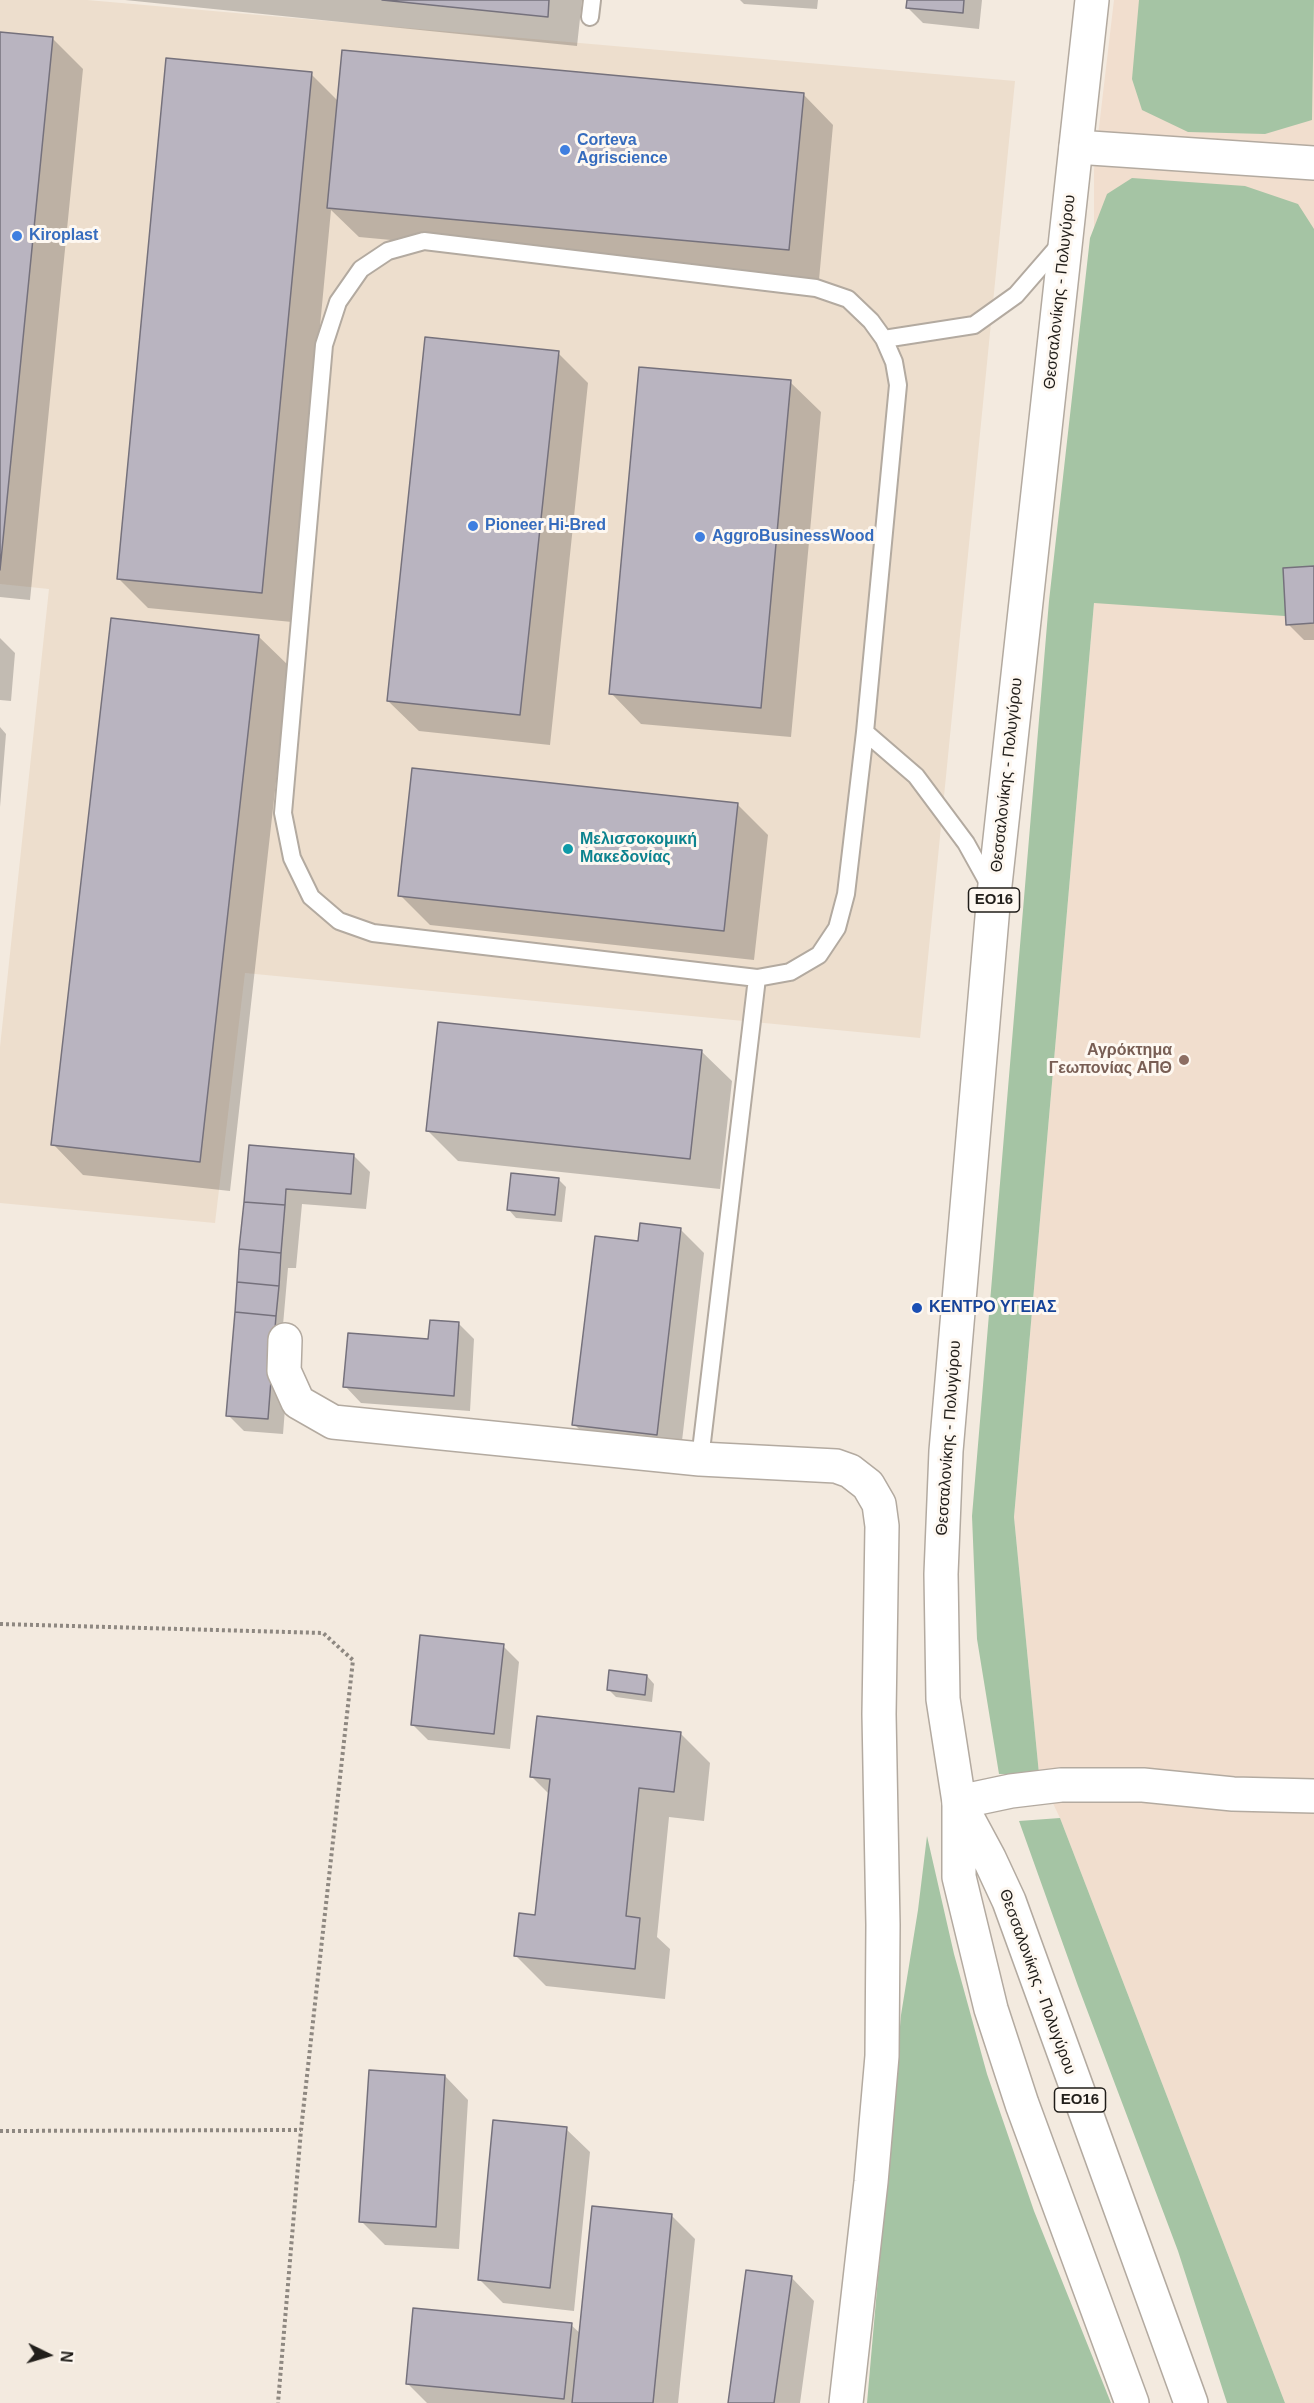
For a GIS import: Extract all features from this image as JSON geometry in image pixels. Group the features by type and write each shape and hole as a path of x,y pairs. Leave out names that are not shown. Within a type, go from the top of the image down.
{"main road":[{"name":"Θεσσαλονίκης - Πολυγύρου","path":"1092,0 994,894 946,1452 941,1574 944,1699 959,1802 958,1877 991,2009 1022,2104 1132,2403"},
{"path":"1076,147 1314,163"},
{"path":"285,1340 284,1371 298,1402 333,1422 699,1459 836,1466 850,1471 868,1485 879,1504 882,1526 879,1714 884,1924 882,2055 871,2182 846,2403"},
{"path":"959,1802 1011,1791 1061,1785 1143,1785 1233,1794 1314,1796"},
{"name":"Θεσσαλονίκης - Πολυγύρου","path":"959,1802 1009,1901 1191,2403"}],"lane":[{"path":"590,17 592,0"},
{"path":"884,339 974,325 1016,295 1066,237"},
{"path":"424,241 816,288 848,299 871,321 884,339 894,362 898,385 865,732 846,894 837,928 819,955 790,972 757,978 374,933 339,921 310,897 292,858 283,813 324,345 338,302 361,269 388,251 424,241"},
{"path":"865,732 916,776 966,843 994,894"},
{"path":"699,1459 757,978"}],"path":[{"path":"0,1624 323,1633 353,1660 301,2130 278,2403"},
{"path":"0,2131 301,2130"}],"shaded area":[{"path":"0,0 87,0 1015,81 920,1038 245,973 215,1223 0,1203 0,1047 49,589 0,584"},
{"name":"Αγρόκτημα Γεωπονίας ΑΠΘ","path":"1114,0 1314,0 1314,2403 1285,2403 1060,1818 1039,1774 1014,1517 1094,603 1094,170"}],"green space":[{"path":"1139,0 1314,0 1312,120 1265,134 1188,132 1142,110 1132,79"},
{"path":"1132,178 1245,186 1298,204 1314,229 1314,618 1094,603 1014,1517 1039,1774 999,1774 977,1639 972,1516 1049,601 1090,238 1107,194"},
{"path":"1060,1818 1285,2403 1227,2403 1178,2251 1078,1986 1019,1821"},
{"path":"927,1836 954,1954 987,2074 1034,2211 1111,2403 867,2403 901,2015"}],"building":[{"path":"382,0 549,0 548,17"},
{"path":"907,0 964,0 963,13 906,8"},
{"name":"Kiroplast","path":"0,32 53,37 0,570"},
{"name":"Corteva Agriscience","path":"342,50 804,93 789,250 327,208"},
{"path":"166,58 312,72 262,593 117,579"},
{"name":"Pioneer Hi-Bred","path":"425,337 559,351 520,715 387,701"},
{"name":"AggroBusinessWood","path":"639,367 791,380 761,708 609,694"},
{"path":"1314,566 1314,623 1286,625 1283,568"},
{"path":"111,618 259,635 200,1162 51,1145"},
{"name":"Μελισσοκομική Μακεδονίας","path":"412,768 738,803 724,931 398,896"},
{"path":"438,1022 702,1050 690,1159 426,1131"},
{"path":"249,1145 354,1154 351,1194 286,1189 285,1205 244,1202"},
{"path":"511,1173 559,1178 555,1215 507,1210"},
{"path":"244,1202 285,1205 281,1253 239,1249"},
{"path":"640,1223 681,1228 657,1435 572,1425 595,1236 638,1241"},
{"path":"239,1249 281,1253 279,1286 237,1282"},
{"path":"237,1282 279,1286 276,1316 235,1312"},
{"path":"235,1312 276,1316 268,1419 226,1416"},
{"path":"430,1320 459,1322 454,1396 343,1387 348,1333 428,1339"},
{"path":"420,1635 504,1644 494,1734 411,1725"},
{"path":"609,1670 647,1675 645,1695 607,1690"},
{"path":"537,1716 681,1732 674,1792 639,1788 626,1916 640,1918 635,1969 514,1956 519,1913 535,1915 550,1779 530,1777"},
{"path":"369,2070 445,2075 436,2227 359,2222"},
{"path":"493,2120 567,2127 550,2288 478,2280"},
{"path":"592,2206 672,2214 653,2403 572,2403"},
{"path":"746,2270 792,2276 774,2403 728,2403"},
{"path":"413,2308 572,2323 564,2399 406,2384"}],"place":[{"name":"Corteva Agriscience","path":"565,150"},
{"name":"Kiroplast","path":"17,236"},
{"name":"Pioneer Hi-Bred","path":"473,526"},
{"name":"AggroBusinessWood","path":"700,537"},
{"name":"Μελισσοκομική Μακεδονίας","path":"568,849"},
{"name":"Αγρόκτημα Γεωπονίας ΑΠΘ","path":"1184,1060"},
{"name":"ΚΕΝΤΡΟ ΥΓΕΙΑΣ","path":"917,1308"}]}
